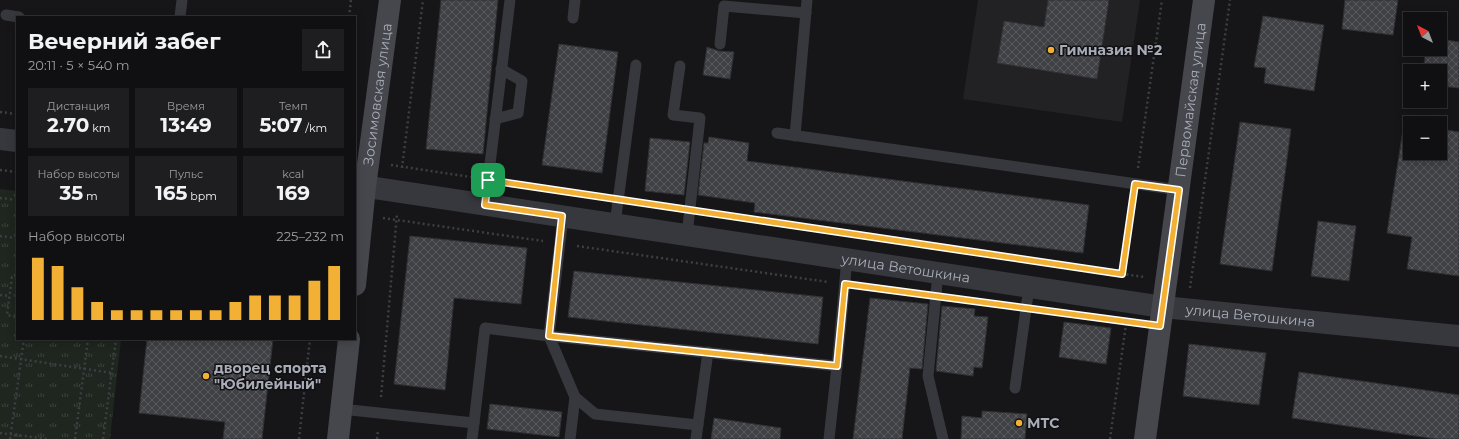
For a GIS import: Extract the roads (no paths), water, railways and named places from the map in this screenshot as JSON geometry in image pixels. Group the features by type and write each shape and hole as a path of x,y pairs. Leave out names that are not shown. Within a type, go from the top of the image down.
{"street":[{"name":"Зосимовская улица","path":"356,275 362,215 360,186 390,0"},
{"name":"Первомайская улица","path":"1145,439 1204,0"},
{"path":"0,139 16,141"},
{"name":"улица Ветошкина","path":"360,186 1029,287 1128,312 1162,317 1187,309 1459,336"},
{"path":"338,439 349,340"}],"lane":[{"path":"180,16 182,0"},
{"path":"485,205 510,0"},
{"path":"573,18 575,0"},
{"path":"795,136 807,0"},
{"path":"720,44 724,6 806,13"},
{"path":"6,15 16,17"},
{"path":"615,224 636,65"},
{"path":"680,66 673,115 700,118 687,235"},
{"path":"495,120 518,113 522,81 502,69"},
{"path":"777,133 1179,190"},
{"path":"562,216 549,336 575,398 595,414 698,425"},
{"path":"829,439 847,260"},
{"path":"938,273 928,376 943,439"},
{"path":"1015,388 1029,287"},
{"path":"341,409 379,413 474,434 485,328 837,366"},
{"path":"696,439 708,352"},
{"path":"570,439 575,398"}],"place":[{"name":"Гимназия №2","path":"1051,50"},
{"name":"дворец спорта \"Юбилейный\"","path":"206,376"},
{"name":"МТС","path":"1019,423"}]}
